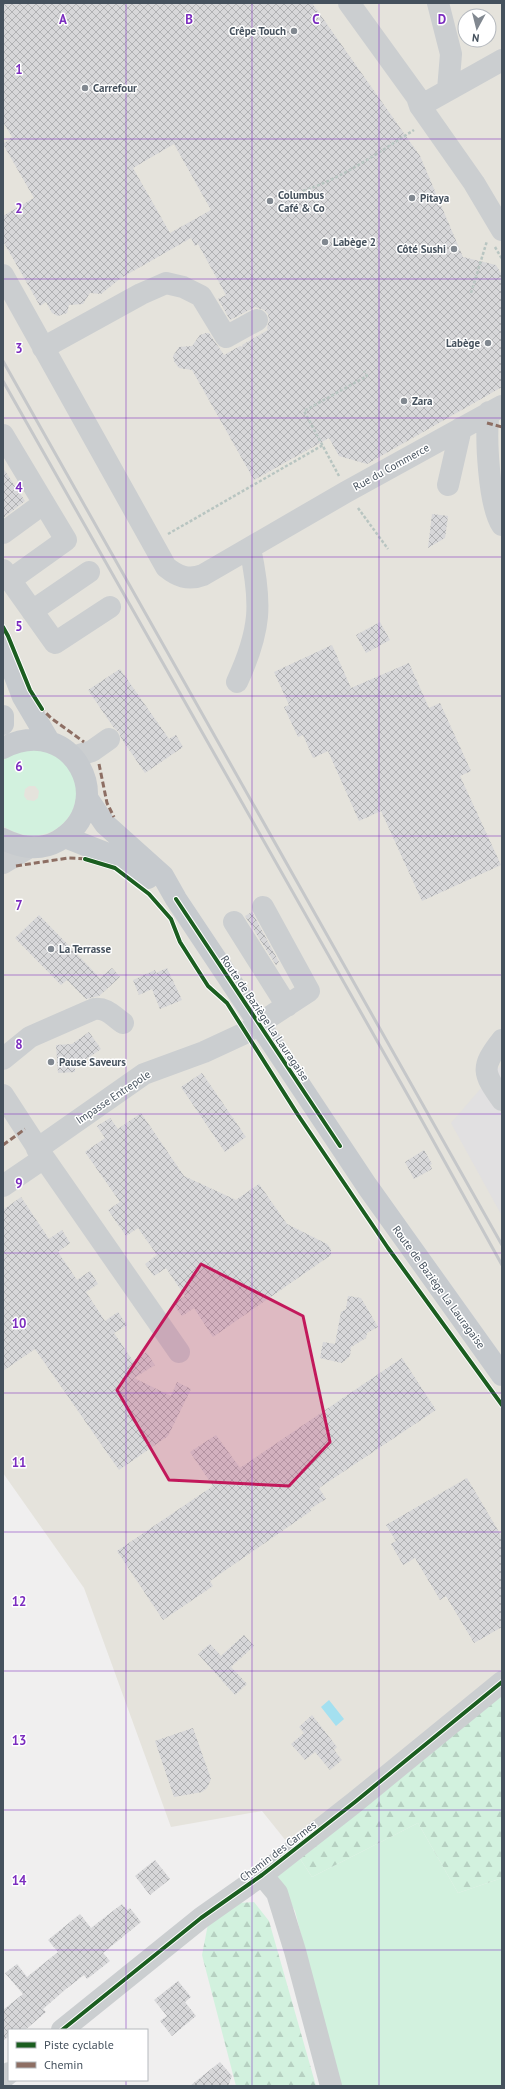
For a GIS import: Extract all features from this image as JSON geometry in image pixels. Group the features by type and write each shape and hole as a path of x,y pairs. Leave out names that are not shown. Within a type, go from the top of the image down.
{"main road":[{"path":"3,645 23,697 49,741"},
{"path":"3,716 3,724"},
{"path":"3,748 16,741 33,739 49,741 62,748 73,757 82,769 86,784 87,798 84,813 76,826 65,837 48,845 28,848 13,844 3,839"},
{"name":"Route de Baziège La Lauragaise","path":"87,798 105,824 164,876 176,900 371,1192 502,1375"},
{"name":"Route de Baziège La Lauragaise","path":"65,837 118,858 145,876 176,900"}],"street":[{"path":"349,3 416,97 420,106 474,183 495,233"},
{"path":"438,3 451,54 448,90"},
{"path":"420,106 502,60"},
{"name":"Rue du Commerce","path":"3,275 166,567 176,575 186,578 203,575 346,492 496,409"},
{"path":"44,348 141,294 166,283 183,287 201,296 226,336 257,320"},
{"path":"496,409 487,441 493,501 497,517 502,525"},
{"path":"448,485 462,428"},
{"path":"3,435 66,540 6,575 54,643 110,607"},
{"path":"3,533 44,503"},
{"path":"237,682 264,615 250,548"},
{"path":"32,610 89,572"},
{"path":"73,757 92,751 109,739"},
{"path":"3,863 28,848"},
{"name":"Impasse Entrepole","path":"3,1186 41,1154 144,1074 204,1052 259,1025 309,991 263,907"},
{"path":"234,922 287,1006"},
{"path":"3,1058 30,1037 94,1009 100,1008 105,1010 122,1023"},
{"path":"502,1040 493,1051 486,1067 487,1080 502,1100"},
{"path":"3,1094 41,1154 179,1352"},
{"name":"Chemin des Carmes","path":"63,2029 201,1918 262,1875 502,1682"},
{"path":"262,1875 277,1894 295,1951 330,2086"}],"path":[{"path":"302,191 317,186 364,161 417,128"},
{"path":"471,293 495,233"},
{"path":"364,371 367,376 304,411 323,445 346,492 388,549"},
{"path":"152,542 323,445"}],"highlighted area":[{"path":"201,1264 303,1316 330,1442 289,1486 169,1480 117,1390"}],"shaded area":[{"path":"3,3 502,3 502,1695 299,1857 262,1811 171,1827 84,1588 3,1473"},
{"path":"502,1064 502,1216 451,1123"}],"green space":[{"path":"40,749 60,759 73,776 77,791 74,806 67,820 55,830 40,835 22,834 3,826 3,760 17,751","holes":["29,786 35,786 39,791 38,798 34,801 27,800 24,796 25,789"]},
{"path":"502,1695 502,1878 458,1893 418,1823 312,1877 299,1857"},
{"path":"418,1823 458,1893 502,1878 502,2086 340,2086 295,1911 275,1877 299,1857 312,1877"},
{"path":"254,1902 269,1921 316,2086 236,2086 202,1955 208,1924 238,1903"}],"water":[{"path":"329,1700 344,1719 336,1726 321,1707"}],"building":[{"name":"Labège 2","path":"3,3 312,3 420,156 463,257 496,265 502,275 502,387 367,464 339,456 329,438 254,480 192,370 179,368 174,361 173,356 179,347 192,346 200,335 206,333 209,333 224,355 240,346 243,347 242,345 268,330 268,314 264,310 255,307 230,320 218,299 226,295 198,244 195,246 191,238 121,278 101,294 90,293 83,304 69,305 67,313 58,316 52,313 46,302 40,306 3,241 3,216 34,198 3,144 12,137 3,122","holes":["174,144 211,210 170,233 133,168"]},
{"path":"3,468 25,501 3,518"},
{"path":"432,514 448,516 445,538 428,548"},
{"path":"380,622 390,640 366,653 356,635"},
{"path":"332,645 351,688 409,663 429,708 440,703 471,771 460,776 501,865 422,901 381,811 359,821 328,751 313,758 303,735 298,737 284,707 289,705 274,672"},
{"path":"120,669 169,739 176,735 183,747 145,773 121,738 119,732 114,728 88,690"},
{"path":"252,912 279,962 276,965 245,916"},
{"path":"39,915 100,978 112,968 120,977 99,996 86,999 67,980 61,985 15,938"},
{"path":"167,968 182,1000 160,1009 152,989 139,995 133,980 155,970 156,973"},
{"path":"89,1032 101,1049 75,1067 75,1072 58,1073 56,1045 72,1044"},
{"path":"202,1073 246,1137 225,1152 181,1087"},
{"path":"141,1113 184,1176 236,1200 259,1184 287,1224 327,1244 331,1249 331,1255 213,1337 194,1308 182,1316 173,1304 185,1296 166,1268 154,1276 145,1264 157,1255 138,1228 126,1236 108,1210 120,1202 85,1152 105,1138 97,1126 110,1118 118,1129"},
{"path":"424,1150 432,1164 430,1165 432,1169 414,1179 405,1162"},
{"path":"21,1197 49,1239 62,1230 70,1243 58,1252 77,1280 90,1271 98,1284 86,1292 105,1321 118,1312 127,1325 114,1333 133,1361 146,1352 155,1365 134,1378 171,1396 177,1382 191,1389 168,1436 119,1470 35,1349 3,1371 3,1210"},
{"path":"348,1296 361,1298 378,1327 367,1333 366,1338 351,1347 350,1356 342,1363 320,1358 323,1342 335,1344 341,1312 346,1309"},
{"path":"402,1358 436,1410 319,1488 326,1499 210,1581 213,1586 163,1620 117,1551 213,1486 190,1452 216,1435 240,1468"},
{"path":"467,1478 502,1537 502,1627 474,1643 446,1596 440,1600 415,1558 403,1565 391,1544 396,1541 386,1525"},
{"path":"244,1635 254,1646 231,1667 247,1684 235,1695 198,1654 210,1644 221,1656"},
{"path":"312,1715 337,1747 334,1750 342,1760 330,1770 315,1752 305,1760 291,1744 304,1733 299,1727"},
{"path":"193,1728 211,1779 207,1788 202,1792 174,1797 155,1741"},
{"path":"155,1860 170,1879 150,1895 135,1876"},
{"path":"122,1904 127,1910 130,1908 141,1922 103,1953 110,1961 87,1979 84,1975 66,1989 43,2009 46,2012 26,2029 8,2029 8,2037 3,2041 3,2010 23,1994 5,1973 17,1964 27,1977 58,1952 48,1940 80,1914 91,1928"},
{"path":"178,1981 191,1997 185,2002 196,2016 172,2036 160,2021 167,2016 154,2000"},
{"path":"220,2062 232,2076 228,2086 190,2086"}],"railway":[{"path":"3,361 502,1245"},
{"path":"3,381 410,1099 502,1265"}],"marked path":[{"path":"487,423 502,427"},
{"path":"40,707 51,718 84,742"},
{"path":"99,764 107,803 114,817"},
{"path":"16,866 68,858 88,859"},
{"path":"3,1145 25,1129"}],"cycle path":[{"path":"3,627 30,690 42,709"},
{"path":"85,859 115,868 149,894 171,919 180,942 208,986 227,1003 298,1115 388,1248 502,1405"},
{"path":"176,899 340,1146"},
{"path":"63,2029 201,1918 262,1875 355,1802 502,1682"}],"place":[{"name":"Crêpe Touch","path":"294,31"},
{"name":"Carrefour","path":"85,88"},
{"name":"Pitaya","path":"412,198"},
{"name":"Columbus Café & Co","path":"270,201"},
{"name":"Labège 2","path":"325,242"},
{"name":"Côté Sushi","path":"454,249"},
{"name":"Labège","path":"488,343"},
{"name":"Zara","path":"404,401"},
{"name":"La Terrasse","path":"51,949"},
{"name":"Pause Saveurs","path":"51,1062"}]}
